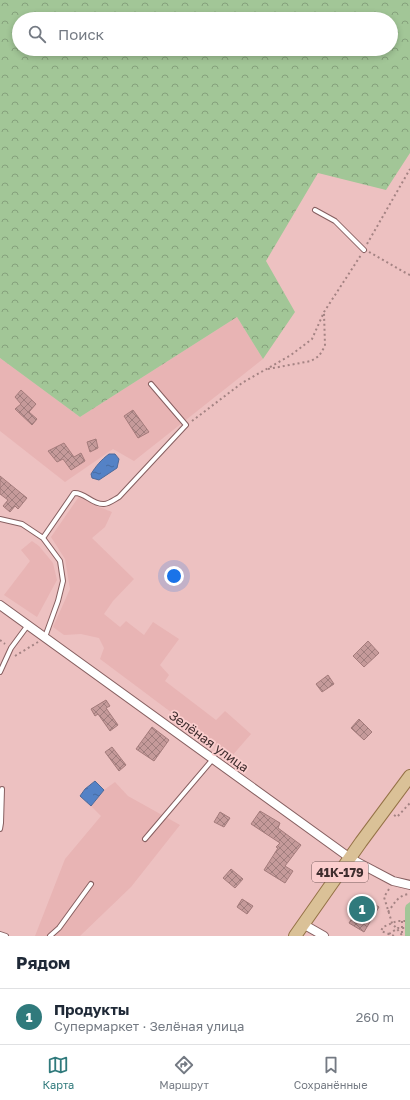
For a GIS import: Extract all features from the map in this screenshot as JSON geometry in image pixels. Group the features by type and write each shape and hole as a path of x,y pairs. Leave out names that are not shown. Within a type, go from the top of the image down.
{"main road":[{"name":"41К-179","path":"295,936 410,776"}],"street":[{"name":"Зелёная улица","path":"0,605 28,625 42,639 213,758 350,858 393,881 410,885"},
{"path":"303,924 324,936"}],"lane":[{"path":"315,210 335,221 364,250"},
{"path":"43,538 74,492 79,492 96,503 104,504 119,497 186,425 151,384"},
{"path":"0,519 22,524 43,538 60,561 63,582 58,601 42,639"},
{"path":"0,672 11,648 28,625"},
{"path":"145,839 213,758"},
{"path":"0,829 2,789"},
{"path":"50,936 59,928 91,884"},
{"path":"0,934 6,936"}],"path":[{"path":"186,425 242,383 291,355 312,339 324,312 364,250 410,169"},
{"path":"364,250 410,274"},
{"path":"266,369 311,361 319,356 325,346 324,312"},
{"path":"4,663 42,639"},
{"path":"393,881 384,898 392,923 402,936"},
{"path":"388,912 399,898 403,895 410,894"},
{"path":"394,936 381,932 383,927 397,921 403,921 402,936"},
{"path":"389,934 397,928 403,928"}],"shaded area":[{"path":"237,317 263,359 134,461 113,449 65,482 0,431 0,358 80,417"},
{"path":"80,495 94,505 112,512 105,527 92,538 134,579 113,601 104,614 120,627 126,621 144,635 153,622 179,639 160,665 169,675 165,681 216,720 225,711 251,734 231,757 100,659 104,648 99,638 81,634 64,635 53,627 70,589 65,559 51,537"},
{"path":"32,541 39,546 53,563 57,580 37,617 4,595 30,561 21,550"},
{"path":"115,782 128,796 180,825 131,887 80,936 35,936 65,859 101,816 91,806 104,790"}],"green space":[{"path":"0,0 410,0 410,153 386,190 318,173 266,261 295,312 263,359 237,317 80,417 0,358"},
{"path":"410,902 410,936 405,936 405,908"}],"water":[{"path":"109,454 115,454 119,459 117,468 99,480 92,478 91,474 95,468"},
{"path":"95,781 104,790 91,806 80,796 85,789"}],"building":[{"path":"21,390 36,404 29,412 37,419 32,425 15,409 21,404 15,397"},
{"path":"133,410 149,432 138,438 124,416"},
{"path":"96,439 98,448 90,452 87,442"},
{"path":"64,443 74,457 81,453 85,461 71,470 63,459 57,462 48,451"},
{"path":"0,476 27,498 18,509 15,506 10,512 3,506 8,500 0,494"},
{"path":"368,641 379,653 364,667 353,656"},
{"path":"328,675 334,684 322,692 316,684"},
{"path":"106,700 110,706 106,708 118,725 110,731 98,714 95,716 91,709"},
{"path":"359,719 372,732 364,740 351,728"},
{"path":"152,727 169,740 154,761 136,749"},
{"path":"112,747 126,765 119,771 105,752"},
{"path":"260,811 280,823 278,828 301,845 285,866 293,871 285,883 264,870 278,848 276,847 280,843 251,824"},
{"path":"220,812 230,818 224,827 214,822"},
{"path":"231,869 243,879 235,888 223,878"},
{"path":"365,898 379,907 364,932 349,923"},
{"path":"242,899 253,906 247,914 237,907"}],"place":[{"name":"Продукты","path":"362,909"}]}
